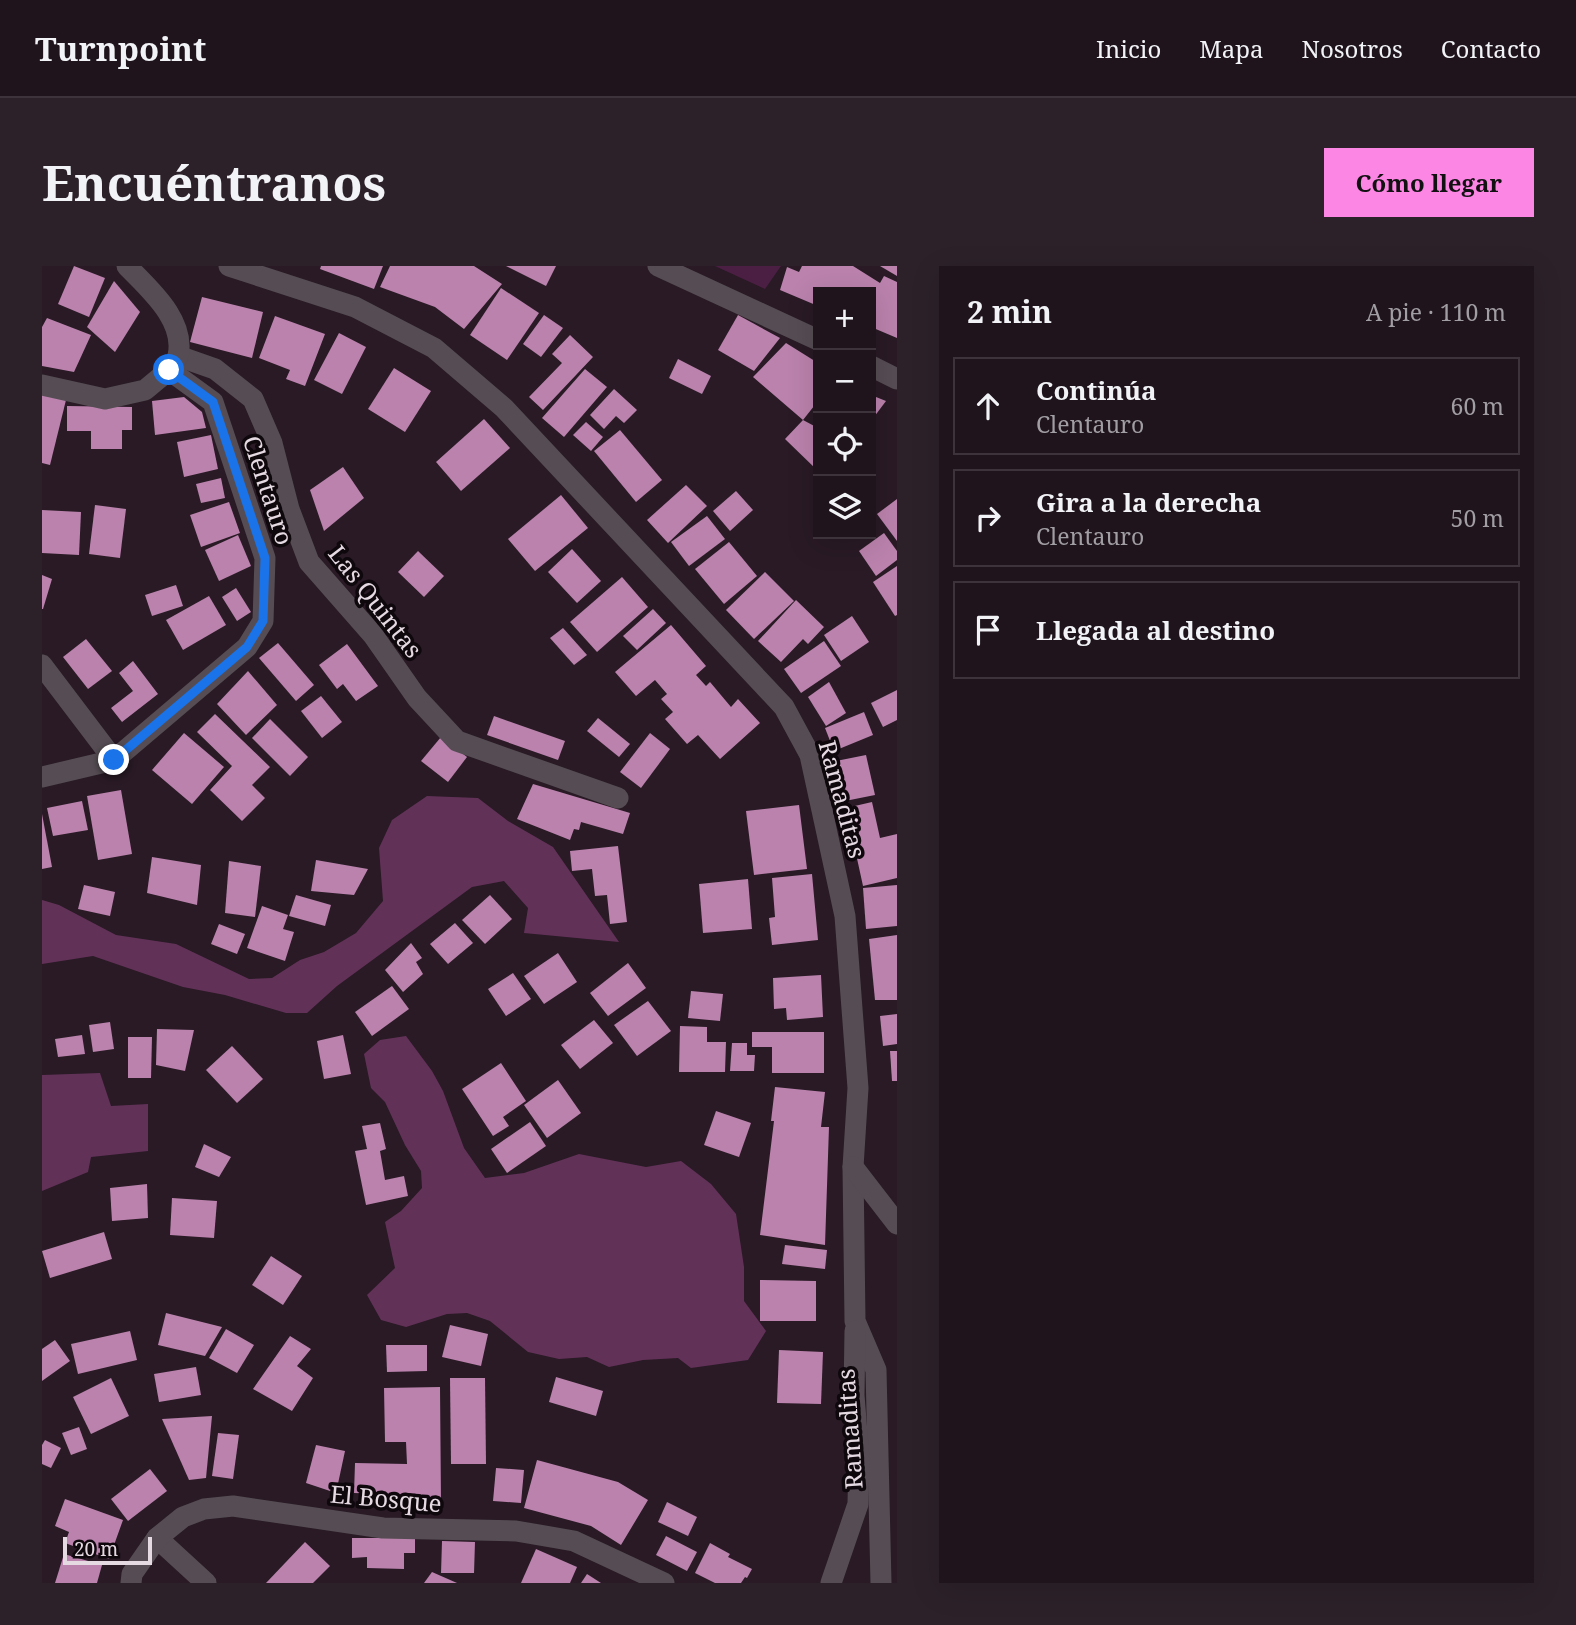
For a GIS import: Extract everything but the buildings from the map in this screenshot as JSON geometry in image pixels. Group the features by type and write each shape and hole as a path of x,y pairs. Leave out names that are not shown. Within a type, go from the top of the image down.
{"street":[{"path":"42,385 105,399 145,390 173,363 177,330 166,306 127,266"},
{"name":"Ramaditas","path":"229,266 355,307 434,348 504,408 784,707 810,755 845,916 858,1088 853,1167 855,1321 876,1370 881,1583"},
{"path":"658,266 813,338"},
{"name":"Clentauro","path":"42,777 114,760 247,647 263,621 265,558 213,402 173,363"},
{"name":"Las Quintas","path":"173,363 215,369 253,399 272,443 289,509 309,562 373,635 417,698 457,741 618,798"},
{"path":"876,368 897,379"},
{"path":"42,665 114,760"},
{"path":"853,1167 897,1224"},
{"path":"831,1583 841,1561 858,1504 859,1458 854,1395 855,1321"},
{"name":"El Bosque","path":"131,1583 132,1574 157,1538 183,1517 204,1509 233,1506 383,1528 516,1531 574,1541 664,1583"},
{"path":"157,1538 206,1583"}],"shaded area":[{"path":"715,266 781,266 765,289"},
{"path":"427,796 478,798 508,821 553,847 619,942 524,933 528,908 504,881 472,887 337,986 307,1013 286,1013 225,995 183,987 93,956 42,964 42,900 59,905 116,935 176,944 249,979 272,978 300,960 324,952 356,933 383,901 379,848 392,820"},
{"path":"406,1036 432,1071 443,1091 464,1148 485,1178 524,1173 579,1154 646,1167 681,1161 711,1184 736,1214 744,1267 744,1301 766,1331 748,1360 691,1368 678,1358 643,1360 609,1367 587,1357 559,1359 528,1352 490,1321 467,1313 447,1314 406,1327 381,1320 367,1295 395,1268 385,1222 401,1211 422,1188 421,1171 405,1145 385,1102 371,1088 364,1054 380,1040"},
{"path":"100,1073 111,1106 148,1104 148,1151 91,1157 88,1172 42,1191 42,1075"}],"route":[{"path":"114,760 247,647 263,621 265,558 213,402 169,370"}]}
